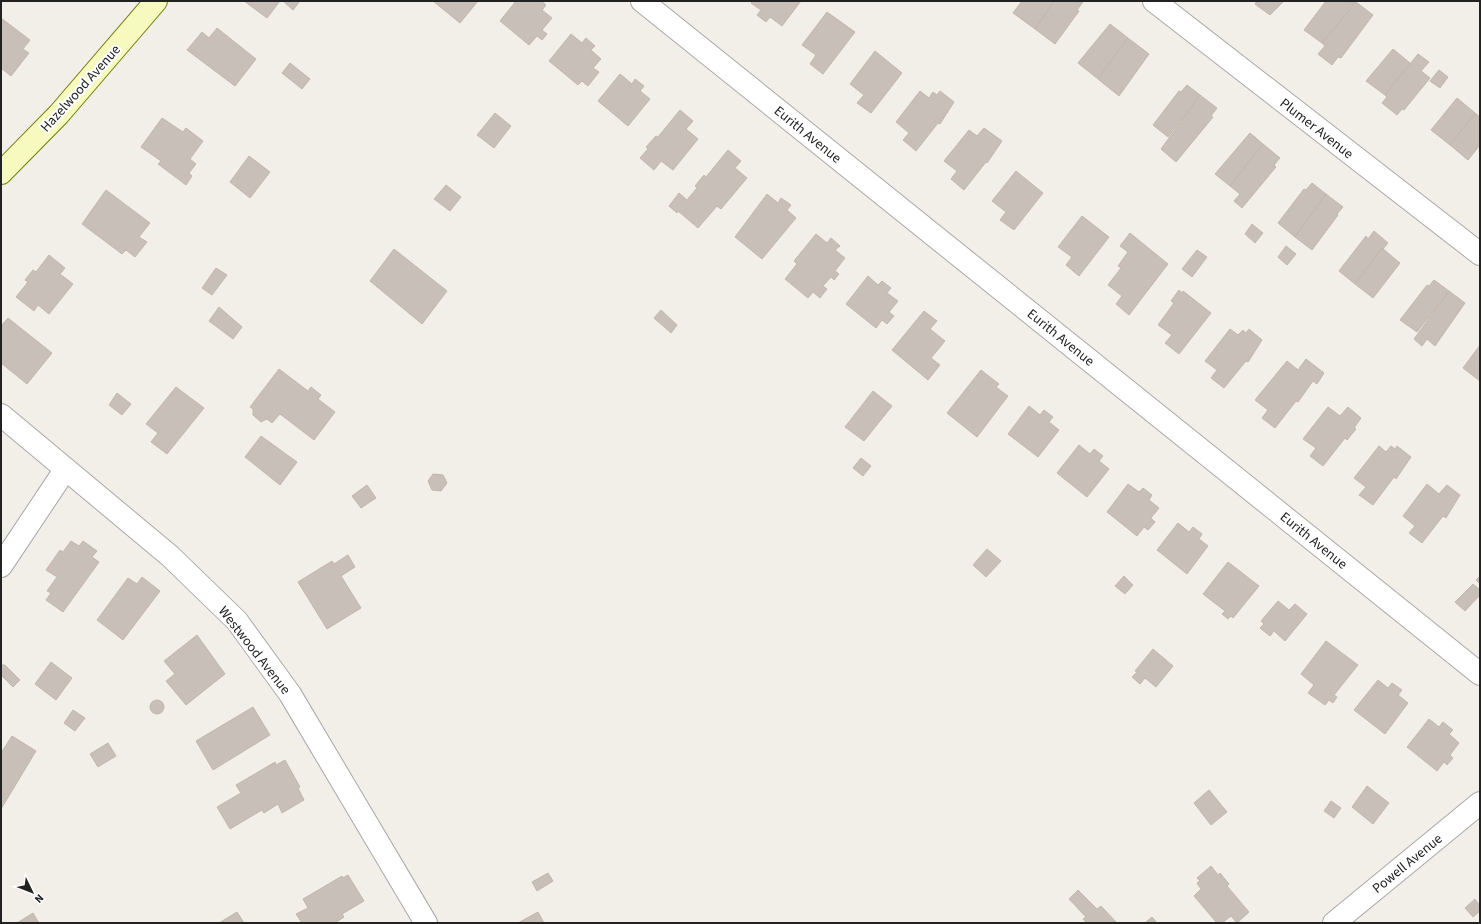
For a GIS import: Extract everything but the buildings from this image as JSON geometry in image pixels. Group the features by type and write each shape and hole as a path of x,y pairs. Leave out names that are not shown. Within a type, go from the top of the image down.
{"street":[{"name":"Hazelwood Avenue","path":"1,173 59,114 156,1"},
{"name":"Eurith Avenue","path":"642,1 1480,674"},
{"name":"Plumer Avenue","path":"1154,1 1480,254"},
{"name":"Westwood Avenue","path":"1,415 65,470 170,556 237,621 290,694 426,923"},
{"path":"1,566 65,470"},
{"name":"Powell Avenue","path":"1334,923 1480,803"}]}
